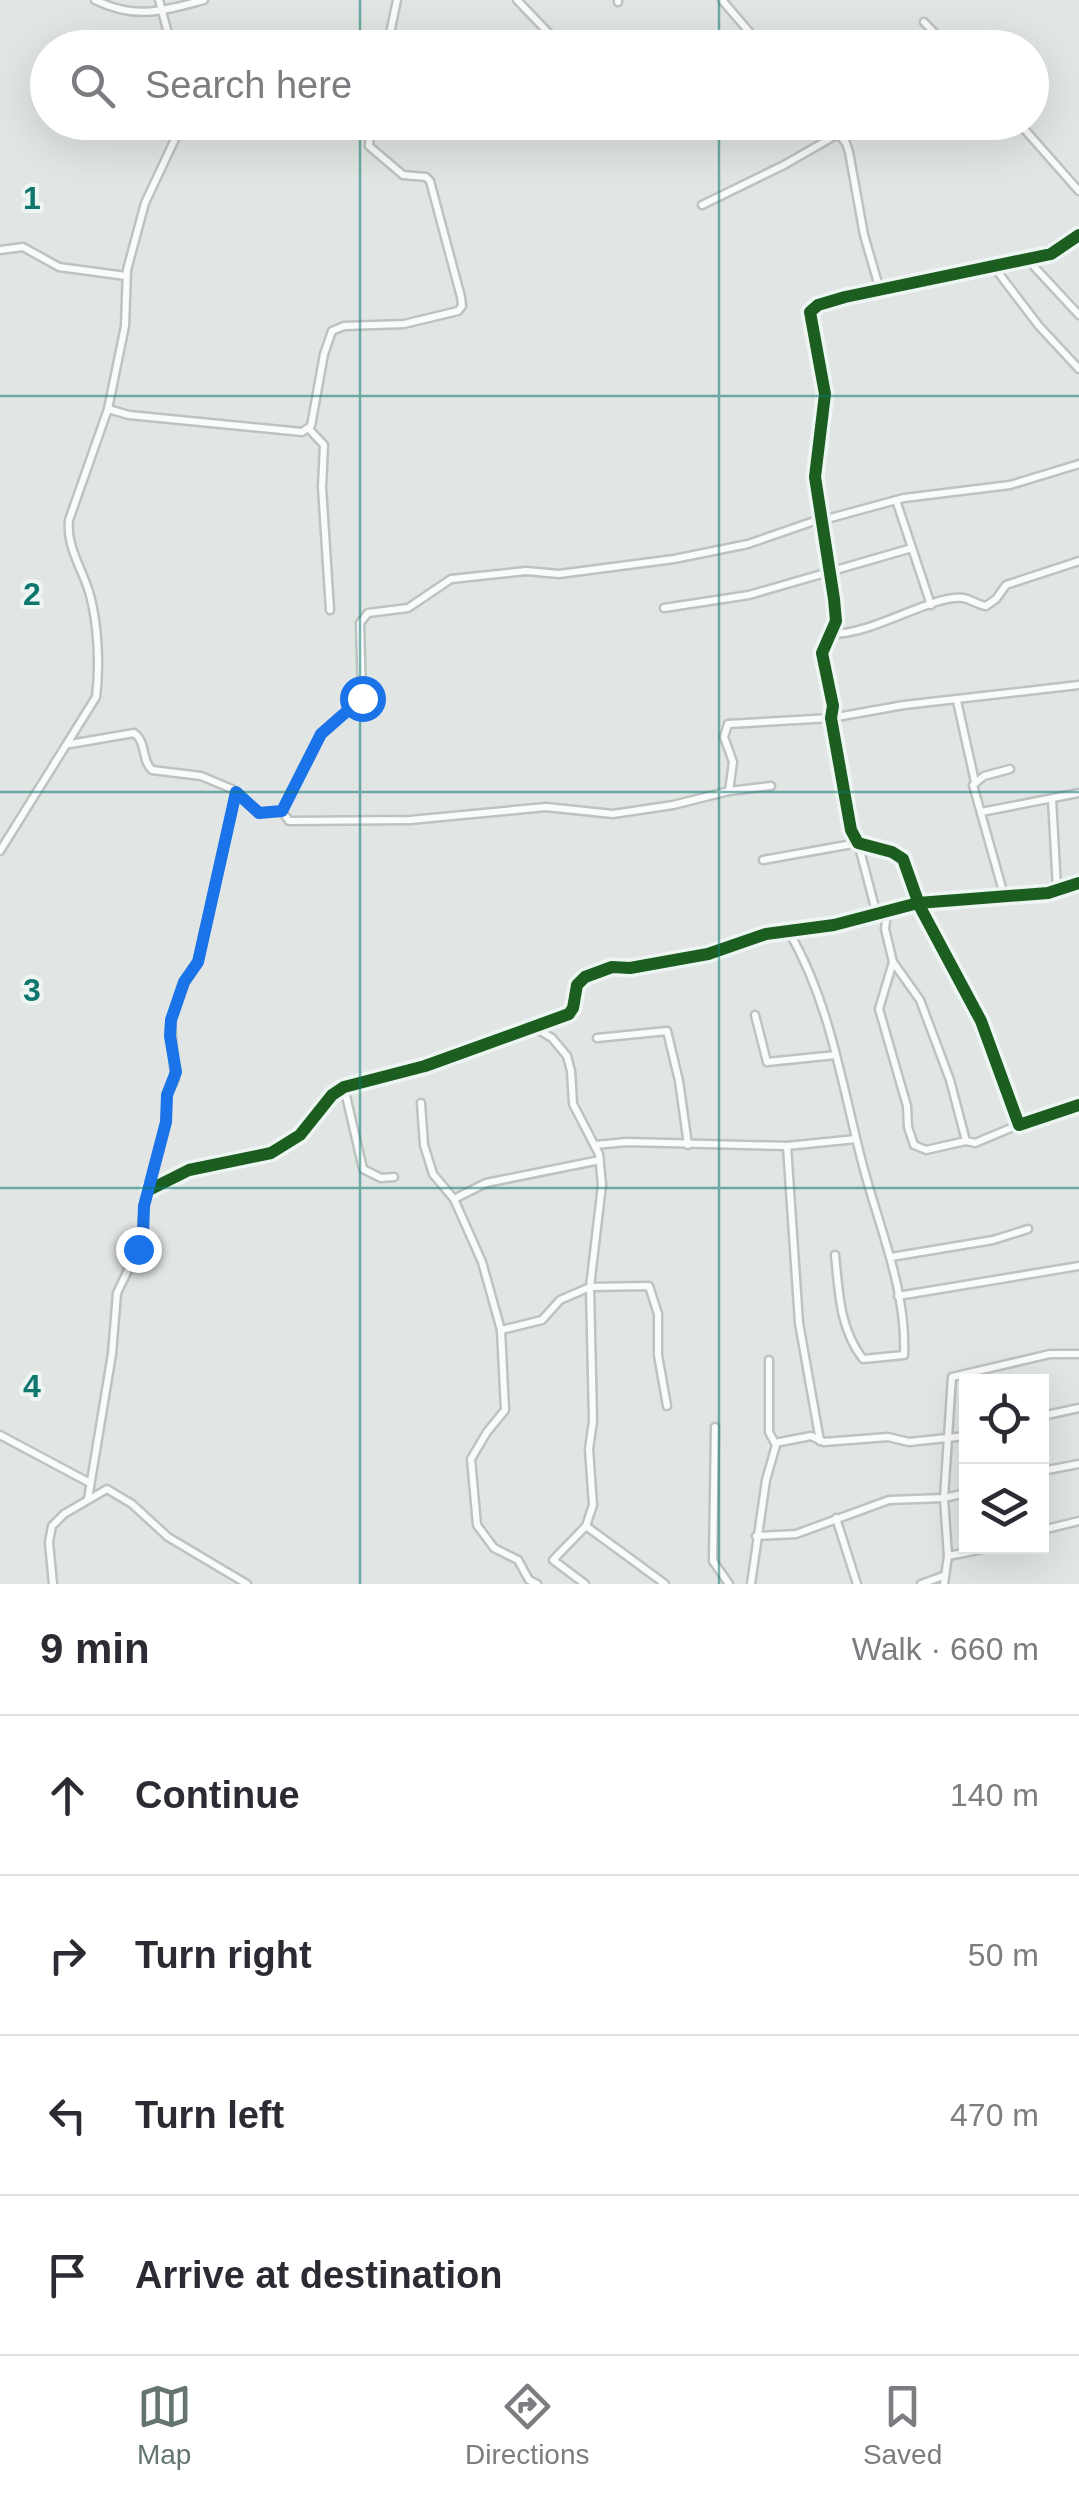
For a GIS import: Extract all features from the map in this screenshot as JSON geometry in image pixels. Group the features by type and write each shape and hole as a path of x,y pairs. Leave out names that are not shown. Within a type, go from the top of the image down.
{"street":[{"path":"96,0 121,12 163,11 204,0"},
{"path":"158,0 168,30"},
{"path":"390,30 397,0"},
{"path":"517,0 545,30"},
{"path":"722,0 748,30"},
{"path":"924,22 932,30"},
{"path":"0,850 90,710 98,681 90,597 68,534 69,520 108,408 125,326 126,276 149,193 174,140"},
{"path":"309,430 332,331 344,326 418,322 451,314 462,306 428,178 403,175 369,146 370,140"},
{"path":"702,205 784,166 827,140"},
{"path":"842,140 849,152 864,235 880,290"},
{"path":"1034,140 1079,191"},
{"path":"877,915 846,813 822,652 836,621 832,571 815,476 825,394 810,312 818,305 880,290 1051,254 1079,236"},
{"path":"0,250 24,247 59,267 126,276"},
{"path":"1027,259 1079,316"},
{"path":"994,267 1079,369"},
{"path":"108,408 130,415 253,429 309,430"},
{"path":"309,430 324,445 322,487 330,610"},
{"path":"282,811 321,734 362,698 360,623 368,614 408,608 451,579 526,571 559,574 674,559 748,544 896,500 1010,485 1079,464"},
{"path":"896,500 931,604"},
{"path":"664,608 750,595 912,548"},
{"path":"830,634 881,625 931,604 963,598 986,606 1006,585 1079,561"},
{"path":"729,791 732,762 724,737 728,724 831,718 904,705 1079,685"},
{"path":"956,701 1004,895"},
{"path":"68,744 134,733 142,740 147,765 152,770 202,776 236,792 259,813 282,811"},
{"path":"974,782 1010,769"},
{"path":"282,811 290,821 328,822 410,820 546,807 613,814 770,786"},
{"path":"88,1499 112,1354 117,1293 141,1243 144,1206 166,1122 167,1095 176,1072 171,1020 184,982 198,962 236,792"},
{"path":"981,812 1078,795"},
{"path":"1052,798 1057,888"},
{"path":"763,860 858,843 898,855 918,903 981,1022 1019,1125"},
{"path":"149,1190 197,1167 271,1153 300,1135 344,1087 425,1066 570,1012 577,985 594,972 708,954 766,934 877,915 918,903 1048,893 1079,883"},
{"path":"886,912 885,930 893,962 920,1000 950,1080 966,1141"},
{"path":"789,932 819,992 890,1257 904,1355 863,1359 842,1317 835,1254"},
{"path":"893,962 879,1009 914,1145 926,1150 966,1141 975,1143 1079,1105"},
{"path":"755,1015 767,1062 836,1055"},
{"path":"532,1026 552,1038 567,1056 574,1109 600,1160 602,1185 590,1288 593,1421 589,1449 593,1504 586,1526 553,1560 585,1584"},
{"path":"597,1038 667,1031 688,1145"},
{"path":"344,1087 363,1170 381,1178 394,1177"},
{"path":"422,1103 424,1145 434,1174 454,1199 482,1262 501,1330 506,1410 486,1432 470,1460 477,1525 496,1550 521,1563 530,1580 537,1584"},
{"path":"595,1144 787,1146 856,1139"},
{"path":"787,1146 799,1323 820,1441"},
{"path":"454,1199 486,1184 600,1160"},
{"path":"890,1257 993,1240 1028,1228"},
{"path":"898,1296 1079,1266"},
{"path":"501,1330 542,1320 560,1300 590,1288 644,1284 652,1288 658,1314 661,1379 667,1406"},
{"path":"918,1584 944,1580 948,1556 944,1498 952,1377 1050,1354 1079,1354"},
{"path":"751,1584 756,1536 776,1442 769,1432 768,1360"},
{"path":"1049,1414 1079,1408"},
{"path":"715,1427 714,1561 729,1584"},
{"path":"0,1435 90,1483"},
{"path":"776,1442 811,1436 820,1441 888,1437 909,1442 959,1437"},
{"path":"1049,1470 1079,1464"},
{"path":"53,1584 50,1530 60,1517 109,1489 168,1537 247,1584"},
{"path":"756,1536 796,1534 889,1500 959,1495"},
{"path":"836,1518 857,1584"},
{"path":"1049,1528 1079,1520"},
{"path":"586,1526 664,1584"},
{"path":"948,1556 959,1554"}],"cycle path":[{"path":"1079,235 1051,254 845,297 818,305 810,312 825,394 815,477 836,621 822,653 851,830 858,843 903,859 920,907 981,1021 1019,1125 1079,1105"},
{"path":"149,1190 189,1170 271,1153 300,1135 332,1095 344,1087 425,1066 569,1014 577,985 585,977 612,967 630,968 708,954 766,934 834,925 918,903 1048,893 1079,883"}],"route":[{"path":"138,1249 144,1206 166,1122 167,1095 175,1079 171,1020 184,982 198,962 236,792 259,813 282,811 321,734 362,698"}]}
